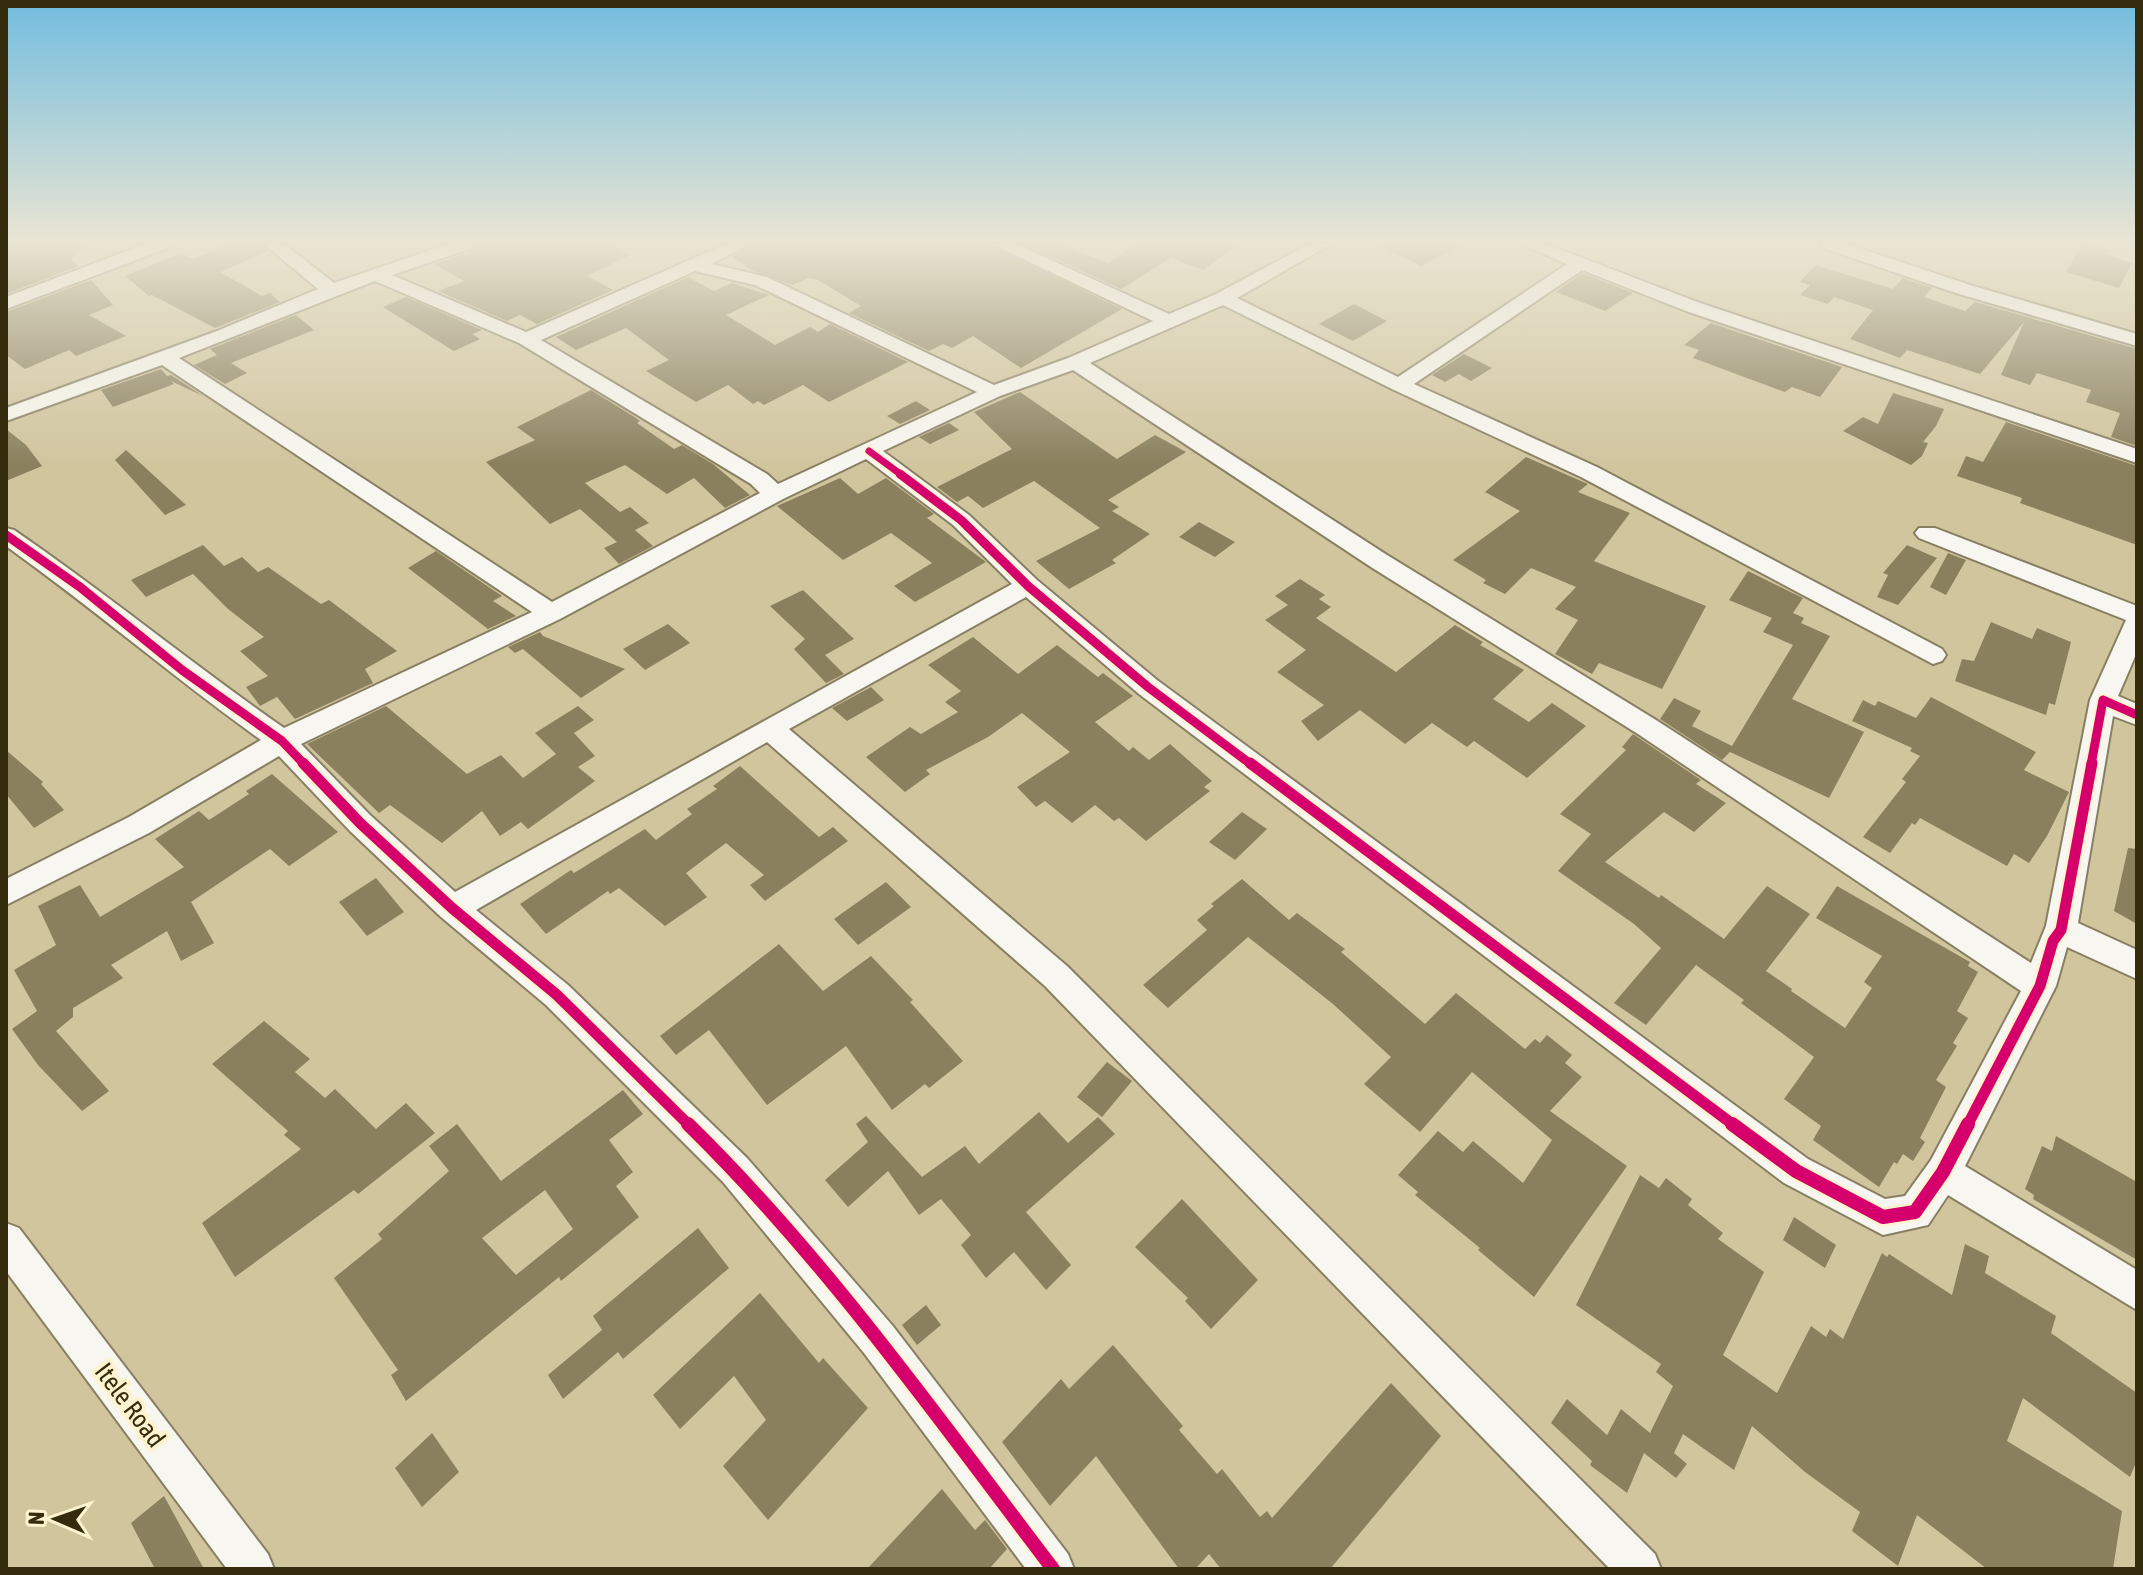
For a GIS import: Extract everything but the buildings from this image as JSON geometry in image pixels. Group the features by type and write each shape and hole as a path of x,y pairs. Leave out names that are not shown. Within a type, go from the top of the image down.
{"street":[{"path":"6,415 266,318"},
{"path":"476,318 526,339 759,479 775,494"},
{"path":"526,339 576,318"},
{"path":"837,318 993,392"},
{"path":"1160,318 1169,322"},
{"path":"6,893 139,825 282,741 551,613 775,494 993,392 1075,362 1179,318"},
{"path":"1262,318 1399,385 1589,472 1933,655"},
{"path":"1399,385 1500,318"},
{"path":"1724,318 2137,456"},
{"path":"2060,318 2137,340"},
{"path":"162,356 551,613"},
{"path":"1075,362 1379,561 1647,727 2040,986"},
{"path":"869,451 961,520 1028,586 1148,687 1796,1171 1883,1217 1915,1212 1943,1172 2040,986 2053,941 2061,930 2103,700 2137,623"},
{"path":"1927,533 2137,615"},
{"path":"6,535 80,587 182,670 282,741 360,823 452,908 557,995 735,1170 878,1339 1053,1569"},
{"path":"452,908 769,728 1028,586"},
{"path":"2103,700 2137,715"},
{"path":"769,728 1056,976 1640,1569"},
{"path":"2061,930 2137,965"},
{"path":"1943,1172 2137,1291"},
{"name":"Itele Road","path":"6,1241 253,1569"}],"cycle path":[{"path":"869,451 961,520 1028,586 1148,687 1796,1171 1883,1217 1915,1212 1943,1172 2040,986 2053,941 2061,930 2103,700 2137,715"},
{"path":"6,535 80,587 182,670 282,741 360,823 452,908 557,995 735,1170 878,1339 1053,1569"}]}
